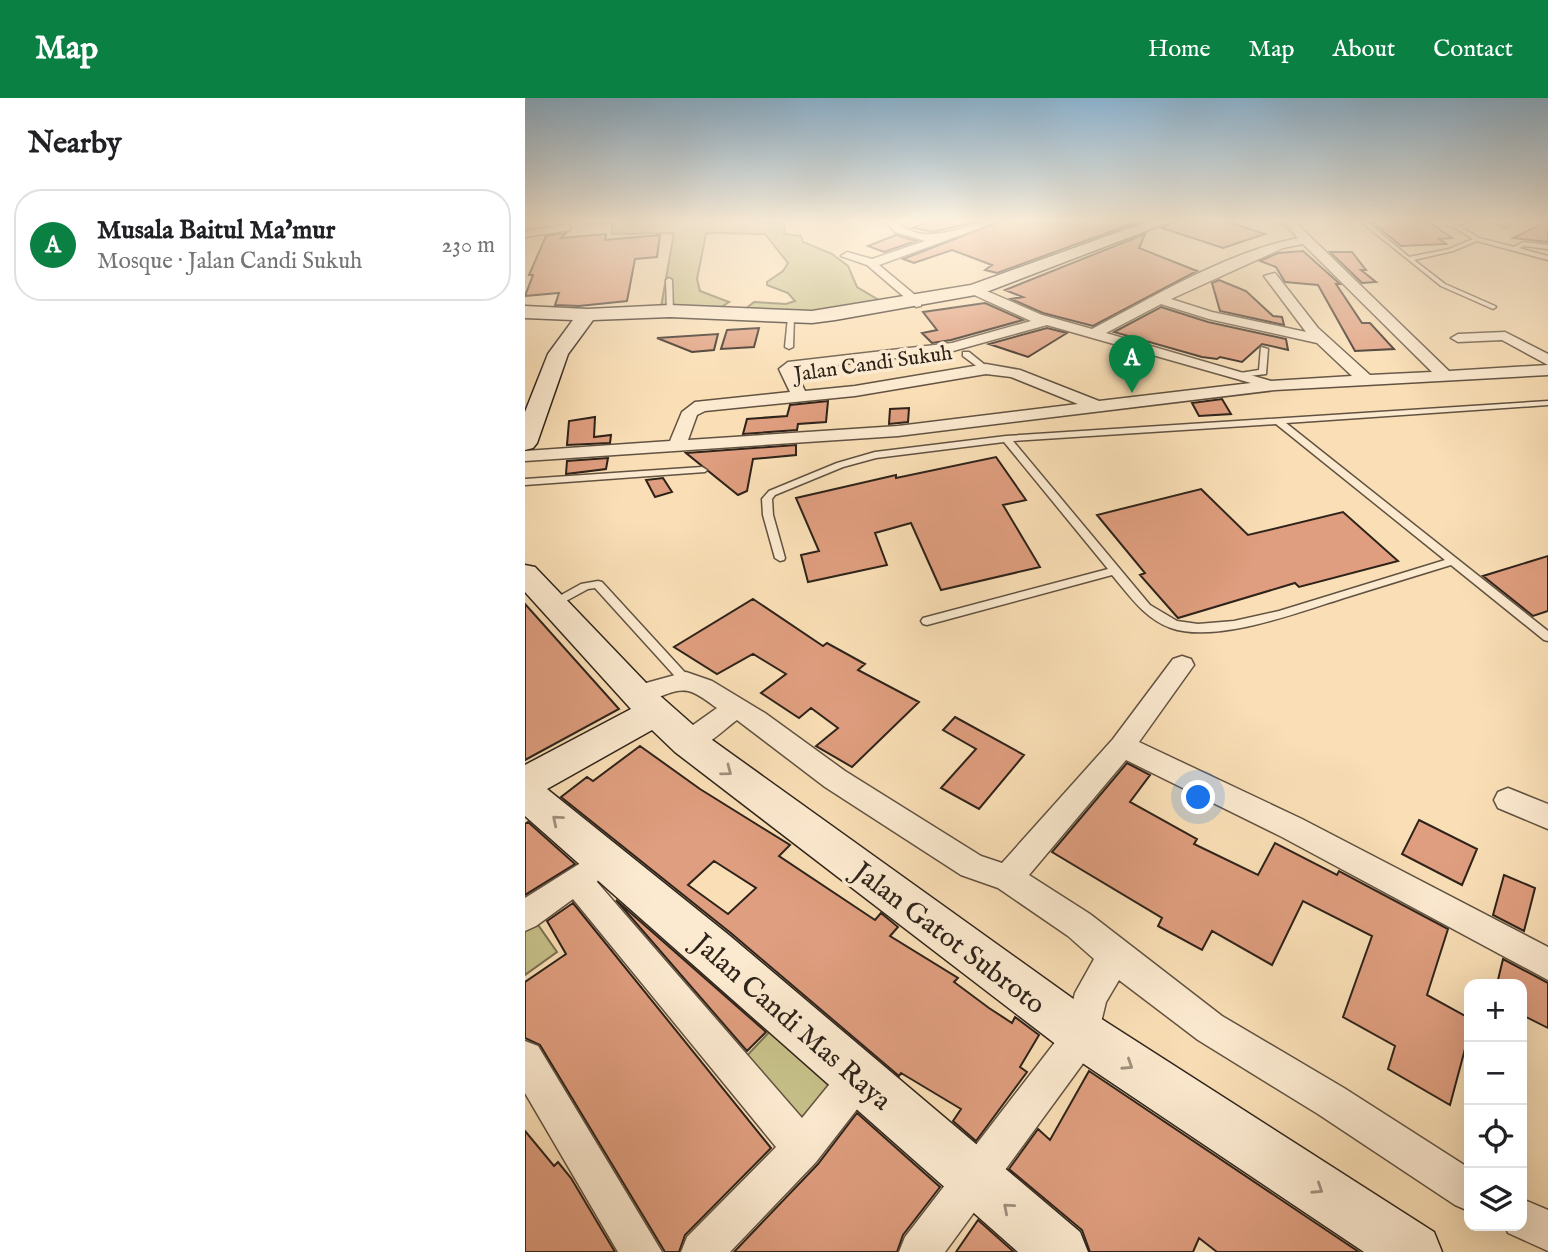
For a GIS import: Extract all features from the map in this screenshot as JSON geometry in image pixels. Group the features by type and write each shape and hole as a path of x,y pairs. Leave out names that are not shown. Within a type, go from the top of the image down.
{"street":[{"path":"886,275 916,303"},
{"path":"525,312 587,315 670,312 812,317 916,303 975,290 1017,275"},
{"path":"1158,299 1202,298 1236,275"},
{"path":"1340,275 1446,377"},
{"path":"1270,276 1313,331 1368,382"},
{"path":"975,290 1046,321 1275,386"},
{"path":"1095,333 1158,299 1202,298 1325,340"},
{"path":"525,443 558,354 587,315"},
{"path":"800,397 787,369 793,365 953,347 1046,321"},
{"path":"1458,338 1505,337 1548,360"},
{"name":"Jalan Candi Sukuh","path":"676,447 690,412 695,409 855,391 986,369 1014,373 1096,405"},
{"name":"Jalan Candi Sukuh","path":"525,456 898,430 1275,386 1548,370"},
{"name":"Jalan Gatot Subroto","path":"525,574 645,704 688,742 1083,1035 1414,1252"},
{"path":"1008,878 1122,746 1182,666"},
{"path":"525,783 645,704 687,681 737,707 835,779 972,866 1008,878 1079,925 1116,957 1210,1028 1331,1101 1464,1188"},
{"path":"688,742 737,707"},
{"path":"1122,746 1292,828 1548,964"},
{"name":"Jalan Candi Mas Raya","path":"525,793 624,906 859,1077 1060,1252"},
{"path":"1508,800 1548,817"},
{"path":"525,916 590,870"},
{"path":"624,906 802,1148"},
{"path":"921,1252 977,1181 1083,1035 1084,1013 1094,985 1116,957"},
{"path":"525,1059 641,1252"},
{"path":"702,1252 802,1148 859,1077"},
{"path":"1527,1221 1548,1231"}],"lane":[{"path":"1429,275 1443,285 1493,307"},
{"path":"669,280 670,312"},
{"path":"789,347 791,317"},
{"path":"1243,376 1263,372 1264,349"},
{"path":"967,354 986,369"},
{"path":"780,558 768,515 767,499 772,493 840,465 875,454 1006,439 1548,403"},
{"path":"1277,421 1548,637"},
{"path":"1006,439 1113,571 1146,608 1161,619 1198,628 1234,625 1281,614 1453,561"},
{"path":"525,482 702,470"},
{"path":"927,621 1113,571"},
{"path":"551,604 585,586 598,584 687,681"}],"shaded area":[{"path":"667,275 698,275 700,291 729,302 717,310 661,307"},
{"path":"777,275 852,275 857,287 884,303 787,314 744,310 754,302 786,304 795,301 788,293 767,285 767,282"},
{"path":"534,919 557,952 525,975 525,925"},
{"path":"775,1026 839,1083 805,1123 740,1063"}],"building":[{"path":"529,275 632,275 627,301 579,306 555,305 559,293 525,296 533,275"},
{"path":"1043,275 1190,275 1093,326 1043,313 1011,299 1023,297 1005,290"},
{"path":"1281,275 1330,275 1340,284 1336,284 1362,323 1370,323 1394,349 1355,351 1318,285 1285,282"},
{"path":"1354,275 1367,275 1376,282 1362,283"},
{"path":"1219,280 1246,291 1273,316 1282,317 1284,325 1220,311 1212,283"},
{"path":"985,303 1023,320 932,343 922,333 937,330 923,312"},
{"path":"1161,307 1208,322 1286,339 1288,350 1262,344 1242,362 1220,357 1202,357 1114,332"},
{"path":"759,328 754,347 721,349 727,330"},
{"path":"1047,328 1067,333 1028,357 989,344"},
{"path":"718,334 714,350 692,352 657,338"},
{"path":"1222,399 1231,414 1199,416 1192,403"},
{"path":"828,401 826,422 798,424 797,430 743,434 747,419 787,416 790,405"},
{"path":"909,408 908,422 889,424 890,409"},
{"path":"595,417 594,437 611,435 610,443 567,445 569,421"},
{"path":"796,445 796,455 753,459 747,491 738,495 686,453"},
{"path":"996,457 1026,500 1003,505 1040,567 941,590 911,523 875,533 887,565 808,582 801,555 819,551 796,498 896,475 896,478"},
{"path":"608,458 606,469 566,474 567,461"},
{"path":"663,478 672,492 655,497 646,480"},
{"path":"1201,489 1248,535 1343,512 1398,561 1299,587 1295,583 1178,618 1140,575 1145,573 1097,515"},
{"path":"1548,556 1548,611 1533,616 1483,576"},
{"path":"753,599 823,646 827,643 865,664 858,670 919,702 852,767 816,746 838,728 811,708 799,718 761,693 786,674 753,654 717,674 674,647"},
{"path":"525,604 619,709 525,760"},
{"path":"955,717 1024,755 979,809 941,788 976,749 943,730"},
{"path":"640,746 700,789 790,845 779,856 875,920 881,913 898,927 890,936 958,978 954,982 989,1008 1012,1023 1015,1017 1039,1035 1020,1067 1027,1072 976,1141 953,1121 961,1109 901,1073 899,1076 732,934 561,797 587,777 593,781","holes":["714,861 756,888 728,914 688,885"]},
{"path":"1127,763 1150,775 1130,802 1197,839 1194,844 1258,875 1275,843 1337,875 1339,871 1448,929 1427,995 1464,1015 1464,1053 1450,1105 1388,1069 1395,1046 1343,1017 1372,936 1303,901 1272,965 1212,931 1202,950 1158,926 1162,918 1052,852"},
{"path":"1419,820 1477,849 1462,885 1402,854"},
{"path":"528,822 575,864 525,895 525,824"},
{"path":"1504,875 1535,888 1524,931 1493,915"},
{"path":"616,900 766,1032 747,1051"},
{"path":"573,903 771,1148 685,1235 679,1252 665,1252 540,1045 525,1038 525,982 566,954 547,921"},
{"path":"1503,959 1548,983 1548,1028 1527,1018 1527,979 1498,979"},
{"path":"1089,1071 1359,1252 1217,1252 1199,1238 1193,1252 1090,1252 1082,1230 1009,1169 1038,1129 1050,1140"},
{"path":"857,1113 940,1187 903,1235 897,1252 734,1252 818,1164"},
{"path":"525,1131 554,1166 558,1162 571,1178 615,1252 525,1252"},
{"path":"978,1220 1014,1252 956,1252"}],"place":[{"name":"Musala Baitul Ma'mur","path":"1132,393"}]}
